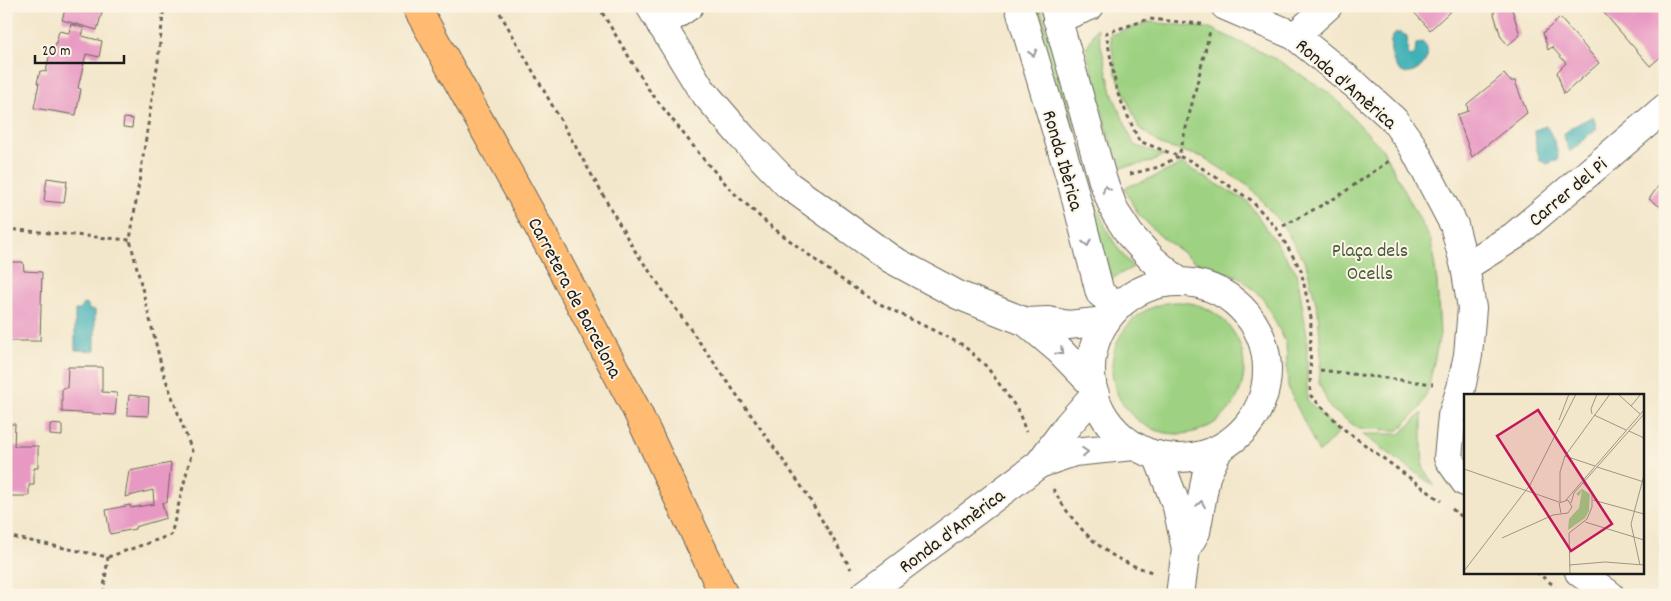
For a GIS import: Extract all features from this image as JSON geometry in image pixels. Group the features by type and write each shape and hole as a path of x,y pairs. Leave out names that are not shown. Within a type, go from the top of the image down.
{"highway":[{"name":"Carretera de Barcelona","path":"416,6 553,253 636,409 724,595"}],"street":[{"path":"689,6 655,16 701,88 743,138 788,185 891,260 958,295 1026,322 1059,350 1094,389"},
{"name":"Ronda Ibèrica","path":"1019,6 1073,187 1100,294 1111,314"},
{"path":"1056,13 1090,6"},
{"path":"1295,36 1328,6"},
{"name":"Ronda Ibèrica","path":"1056,13 1103,181 1115,212 1130,235 1152,259 1178,281"},
{"name":"Ronda d'Amèrica","path":"1218,15 1295,36 1358,87 1394,120 1412,145 1454,225 1465,267 1472,308 1468,355 1461,388 1452,416 1448,458 1464,481"},
{"name":"Carrer del Pi","path":"1465,267 1514,236 1665,108"},
{"path":"1178,281 1207,285 1234,299 1254,321 1266,348 1268,378 1260,406 1243,431 1220,449 1189,458 1146,451 1115,430 1101,410 1094,389 1092,356 1111,314 1135,293 1156,284 1178,281"},
{"path":"1026,322 1048,320 1068,325 1111,314"},
{"name":"Ronda d'Amèrica","path":"865,594 1039,464 1094,389"},
{"path":"1186,549 1196,532 1206,476 1220,449"},
{"name":"Ronda d'Amèrica","path":"1039,464 1074,452 1146,451"},
{"path":"1146,451 1178,507 1186,549 1181,589"},
{"path":"1582,574 1610,595"}],"path":[{"path":"7,537 108,557 172,535 192,451 163,372 130,240 158,61 164,6"},
{"path":"496,6 633,248 804,490 865,594"},
{"path":"1103,181 1159,167 1179,156 1218,15"},
{"path":"1203,24 1149,19 1106,33 1117,92 1139,141 1191,161 1251,200 1277,229 1301,270 1311,318 1310,395 1344,430 1443,502"},
{"path":"1283,226 1337,197 1392,158"},
{"path":"6,229 130,240"},
{"path":"1320,370 1434,384"},
{"path":"1432,393 1437,376"},
{"path":"1039,464 1066,511 1090,538 1119,559 1181,589"},
{"path":"1450,508 1464,518"},
{"path":"103,595 108,557"}],"green space":[{"path":"1031,6 1040,6 1088,175 1083,177"},
{"name":"Plaça dels Ocells","path":"1149,22 1210,28 1276,59 1331,94 1383,150 1431,241 1437,282 1440,334 1428,390 1420,408 1399,430 1359,429 1330,408 1319,383 1321,357 1318,311 1306,264 1283,226 1250,187 1203,157 1163,146 1139,128 1116,73 1110,35"},
{"path":"1097,28 1112,93 1134,145 1164,155 1152,162 1117,168 1086,49"},
{"path":"1182,164 1248,202 1297,273 1307,335 1307,400 1339,432 1319,453 1288,388 1286,343 1263,298 1239,277 1194,261 1158,234 1138,214 1124,188"},
{"path":"1094,197 1109,234 1133,267 1111,279 1088,200"},
{"path":"1178,302 1191,303 1203,307 1225,321 1239,343 1243,355 1243,381 1239,393 1225,415 1203,429 1191,433 1178,434 1165,433 1153,429 1131,415 1117,393 1113,381 1112,368 1113,355 1117,343 1131,321 1153,307 1165,303"},
{"path":"1422,413 1423,467 1434,486 1362,434 1400,434"}],"water":[{"path":"1396,33 1407,36 1408,53 1411,56 1415,54 1416,44 1422,42 1427,49 1427,56 1417,70 1409,73 1402,72 1395,65 1391,44"},
{"path":"1593,116 1597,129 1570,152 1563,135 1572,127"},
{"path":"1546,126 1555,142 1558,160 1547,164 1540,160 1536,147 1535,130"},
{"path":"83,304 88,305 89,310 95,310 95,351 75,350 75,310 80,310"}],"building":[{"path":"66,6 104,6 97,30 62,20"},
{"path":"1413,6 1456,6 1430,30 1412,10"},
{"path":"1495,6 1511,6 1520,35 1508,45 1501,37 1494,14"},
{"path":"1598,6 1660,6 1665,11 1665,53 1650,66"},
{"path":"1560,18 1599,63 1564,94 1557,72 1566,63 1552,47 1548,50 1543,33"},
{"path":"71,24 84,28 82,36 102,41 99,57 86,54 78,88 81,89 76,115 34,108 40,71 46,72 51,47 55,47 59,31 69,33"},
{"path":"1504,74 1510,81 1515,81 1527,113 1472,157 1457,115 1468,111 1467,104"},
{"path":"124,118 133,119 132,128 123,127"},
{"path":"1665,177 1665,210 1649,199"},
{"path":"47,178 67,181 64,203 44,201"},
{"path":"8,262 23,262 24,271 42,272 40,341 6,341 6,271 8,271"},
{"path":"68,367 102,367 102,392 117,393 115,415 62,412 62,388 67,388"},
{"path":"129,395 149,397 148,416 127,415"},
{"path":"6,424 15,424 14,446 38,446 38,468 34,468 34,485 29,485 29,496 6,496"},
{"path":"50,424 62,425 62,436 50,435"},
{"path":"171,463 167,502 162,503 166,518 135,527 135,529 110,534 106,510 130,505 131,508 154,504 153,490 125,497 129,471"},
{"path":"1665,538 1665,559 1660,555 1660,546"}]}
